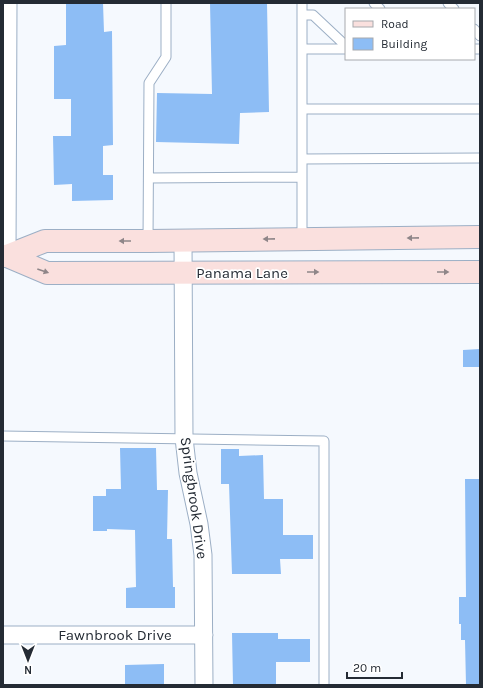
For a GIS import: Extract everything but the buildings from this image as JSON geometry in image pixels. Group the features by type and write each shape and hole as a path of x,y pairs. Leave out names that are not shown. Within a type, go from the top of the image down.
{"main road":[{"path":"5,256 45,241 480,237"},
{"name":"Panama Lane","path":"5,256 47,273 480,272"}],"street":[{"path":"5,256 5,89 8,3"},
{"name":"Springbrook Drive","path":"183,240 184,438 188,473 199,524 203,555 204,685"},
{"name":"Fawnbrook Drive","path":"3,635 204,635"}],"lane":[{"path":"148,241 149,83 166,57 166,3"},
{"path":"302,3 302,239"},
{"path":"302,15 313,15 345,45"},
{"path":"302,49 345,49"},
{"path":"302,109 480,109"},
{"path":"302,159 480,158"},
{"path":"149,178 302,178"},
{"path":"3,436 324,441 324,685"}]}
